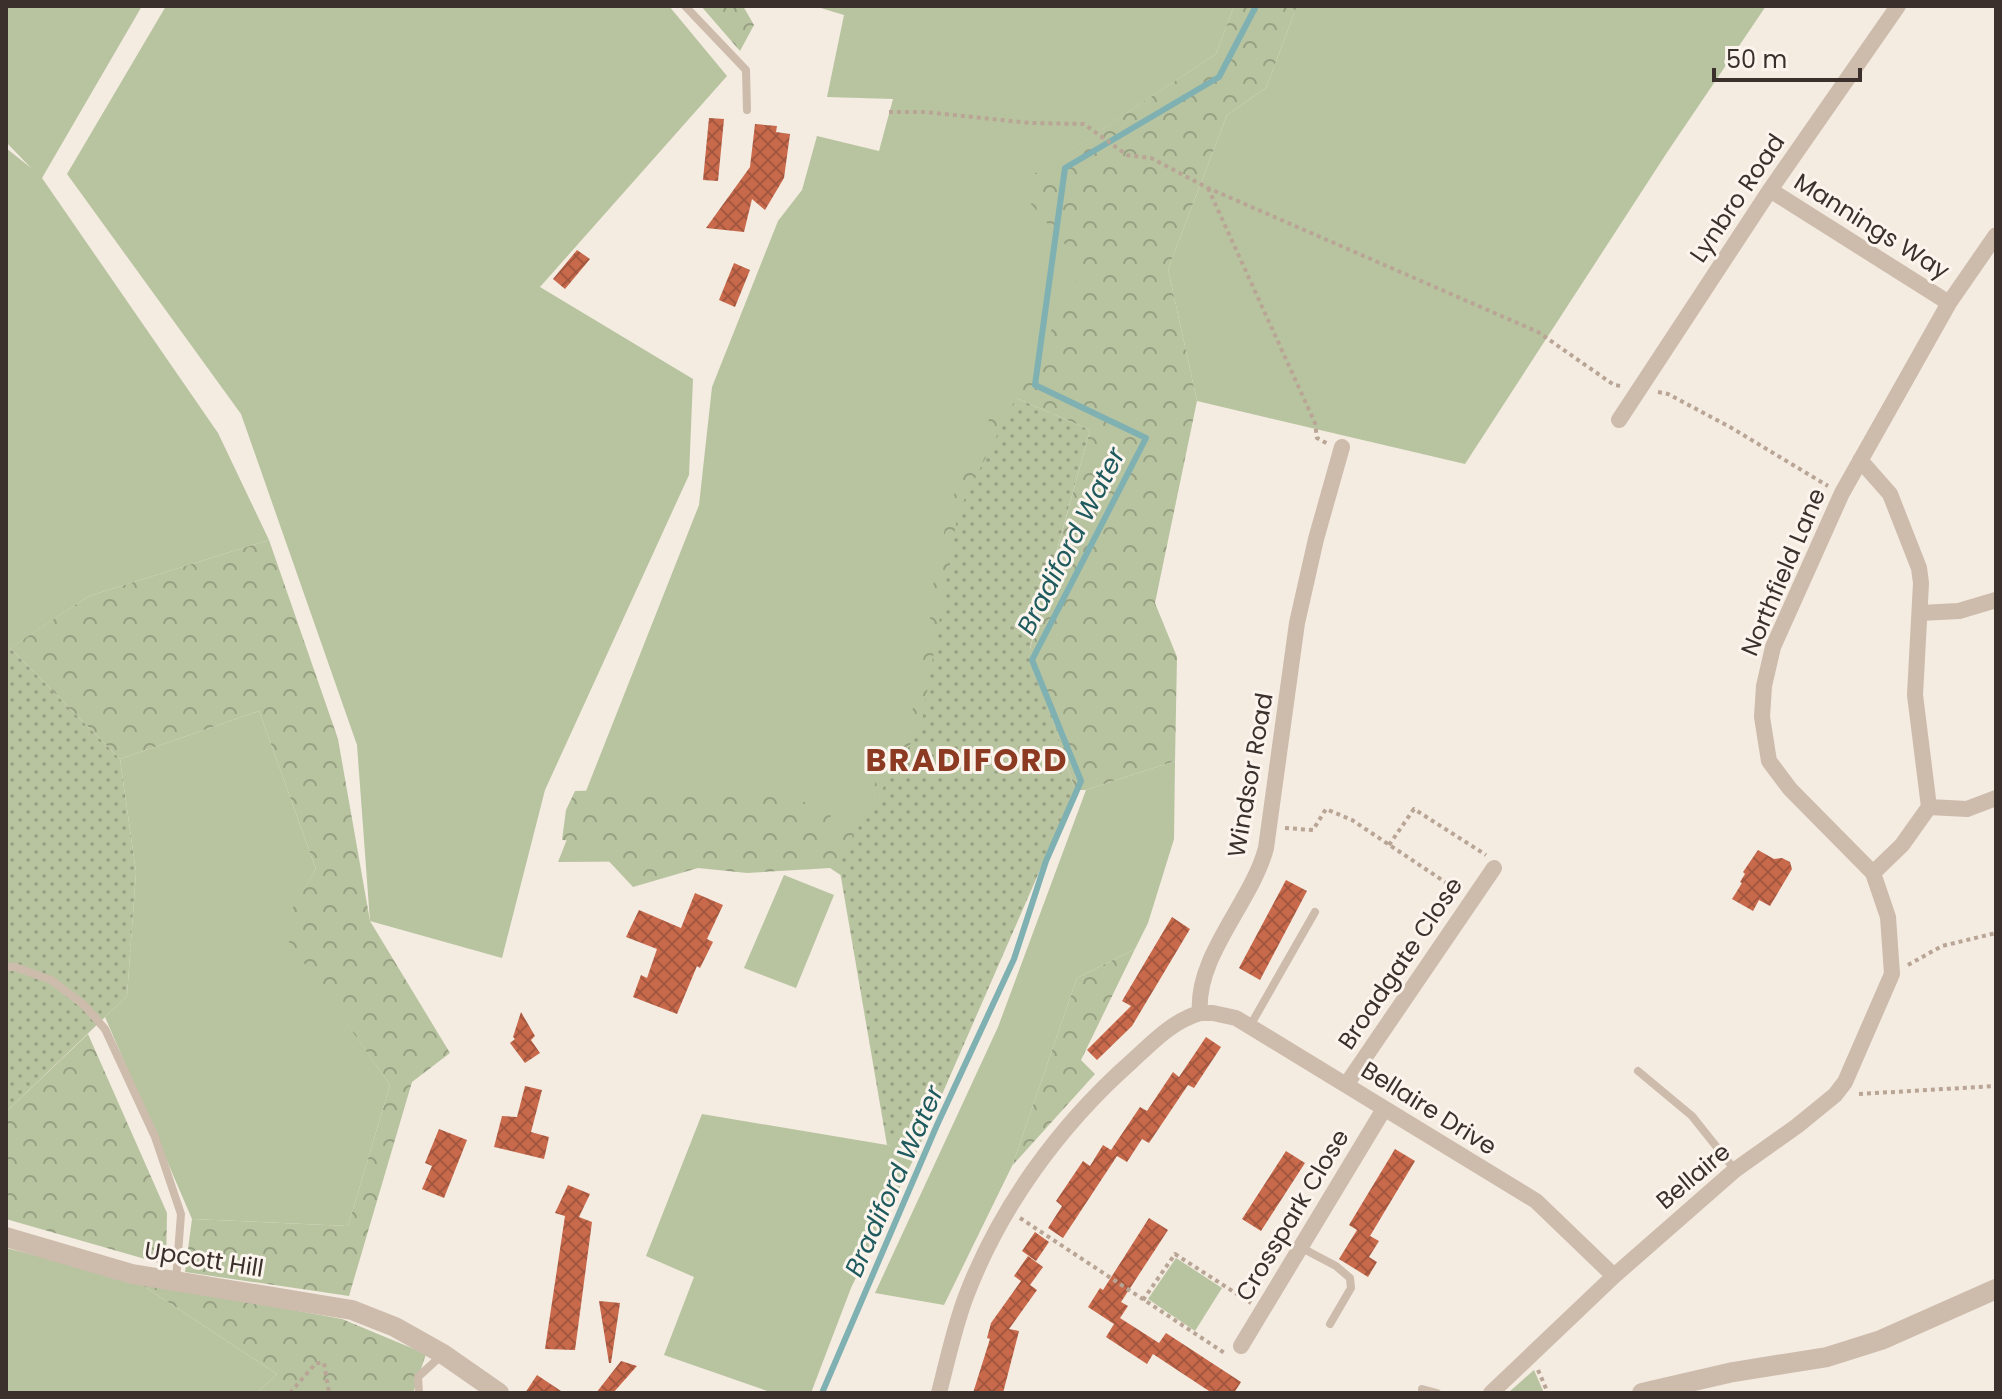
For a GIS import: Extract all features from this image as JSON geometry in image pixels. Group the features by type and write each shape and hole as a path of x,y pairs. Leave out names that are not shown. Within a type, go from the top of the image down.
{"street":[{"name":"Lynbro Road","path":"1619,420 1770,190 1898,6"},
{"name":"Mannings Way","path":"1770,190 1949,303"},
{"name":"Northfield Lane","path":"1892,974 1888,917 1873,873 1790,789 1775,769 1766,749 1762,717 1764,686 1773,647 1842,493 1949,303 1996,235"},
{"name":"Windsor Road","path":"1200,1013 1199,1005 1210,962 1263,860 1297,623 1316,539 1342,447"},
{"path":"1860,460 1890,494 1919,568 1921,583 1915,695 1929,807 1902,845 1873,873"},
{"path":"1920,613 1959,611 1996,600"},
{"path":"1929,807 1967,809 1996,798"},
{"name":"Broadgate Close","path":"1346,1085 1494,868"},
{"name":"Bellaire","path":"1491,1393 1614,1276 1735,1170 1835,1095 1845,1082 1892,974"},
{"path":"939,1393 964,1303 986,1251 1008,1210 1048,1151 1107,1083 1163,1033 1200,1013"},
{"name":"Bellaire Drive","path":"1200,1013 1228,1015 1249,1026 1536,1201 1614,1276"},
{"name":"Crosspark Close","path":"1241,1346 1384,1109"},
{"name":"Upcott Hill","path":"6,1237 132,1274 352,1310 395,1327 443,1354 499,1393"},
{"path":"1642,1393 1733,1372 1827,1357 1881,1340 1996,1289"}],"lane":[{"path":"685,6 746,70 747,110"},
{"path":"1249,1026 1315,912"},
{"path":"6,967 15,967 51,980 83,1004 105,1029 155,1137 181,1214 176,1281"},
{"path":"1638,1071 1692,1116 1735,1170"},
{"path":"1300,1247 1336,1266 1350,1278 1351,1288 1330,1324"},
{"path":"419,1393 418,1377 443,1354"},
{"path":"1422,1389 1437,1393"}],"path":[{"path":"889,112 1084,124 1127,155 1151,158 1208,188 1538,332 1614,385 1668,394 1842,493"},
{"path":"1208,188 1315,423 1317,438 1323,444 1342,447"},
{"path":"1270,827 1313,830 1326,809 1352,820 1471,900"},
{"path":"1389,845 1414,809 1497,862 1494,868"},
{"path":"1892,974 1942,946 1996,933"},
{"path":"1835,1095 1996,1086"},
{"path":"1008,1210 1237,1361 1246,1348 1241,1346"},
{"path":"1143,1300 1175,1254 1263,1310"},
{"path":"1532,1355 1548,1393"},
{"path":"290,1393 316,1363 324,1363 329,1393"}],"green space":[{"path":"6,6 142,6 42,178 218,433 269,540 89,596 6,651 6,148 31,168 6,142"},
{"path":"166,6 669,6 727,76 540,287 693,379 689,475 545,790 502,958 370,921 357,745 241,414 67,174"},
{"path":"701,6 743,6 754,25 740,51"},
{"path":"814,6 1234,6 1216,54 1017,186 1085,267 958,512 921,727 838,860 558,862 699,505 712,387 778,221 802,190 817,136 879,151 893,99 827,97 844,15"},
{"path":"1234,6 1297,6 1266,88 1227,115 1168,269 1197,401 1155,603 1177,657 1175,761 1086,790 1075,790 1030,649 1090,430 1016,398 1084,267 1016,186 1216,54"},
{"path":"1297,6 1766,6 1465,464 1197,401 1168,269 1227,115 1266,88"},
{"path":"1016,398 1090,430 1030,648 1075,790 916,1154 887,1145 838,860 921,727 958,512"},
{"path":"992,413 1020,415 959,729 845,878 830,868 747,873 698,868 633,887 604,856 582,841 562,840 566,810 575,791 725,787 831,807 829,844 836,851 854,812 906,741 929,630 935,568 953,497"},
{"path":"269,540 338,739 370,921 450,1053 412,1082 349,1296 185,1272 192,1219 348,1226 390,1085 280,929 316,869 259,711 120,759 10,648 89,596"},
{"path":"10,648 120,759 136,872 127,996 6,1112 6,651"},
{"path":"259,711 316,869 281,929 390,1085 348,1226 192,1219 105,1017 127,996 136,872 120,759"},
{"path":"1175,761 1174,839 1148,923 1135,949 1077,978 1012,1166 944,1305 875,1293 998,1027 1086,790"},
{"path":"784,875 834,895 796,988 744,968"},
{"path":"1135,949 1081,1060 1095,1074 1012,1166 1077,978"},
{"path":"88,1034 167,1213 166,1265 6,1219 6,1112"},
{"path":"702,1114 887,1145 916,1154 851,1288 811,1393 773,1393 664,1355 694,1277 646,1256"},
{"path":"6,1248 136,1281 277,1374 257,1393 6,1393"},
{"path":"1176,1258 1222,1288 1195,1331 1148,1299"},
{"path":"136,1281 342,1319 426,1354 413,1393 257,1393 277,1374"},
{"path":"1534,1370 1544,1393 1508,1393"}],"building":[{"path":"709,118 724,119 718,181 703,180"},
{"path":"755,124 777,126 776,132 790,134 784,178 765,210 752,199 744,232 706,228 750,167"},
{"path":"577,250 590,259 565,289 553,279"},
{"path":"734,263 750,270 735,307 719,300"},
{"path":"1758,850 1774,859 1782,858 1790,862 1792,869 1770,906 1759,900 1753,911 1732,899 1742,883 1743,872"},
{"path":"1286,880 1307,891 1260,980 1239,968"},
{"path":"695,893 723,905 707,939 713,942 700,968 697,966 677,1014 633,997 641,975 647,978 657,949 626,937 639,910 681,928"},
{"path":"1172,917 1190,929 1132,1026 1097,1060 1087,1050 1131,1006 1122,1001"},
{"path":"521,1012 535,1036 531,1040 540,1053 525,1063 510,1043 515,1039"},
{"path":"1206,1037 1221,1047 1194,1088 1188,1085 1149,1143 1142,1139 1127,1162 1117,1156 1063,1238 1048,1228 1062,1206 1056,1201 1083,1161 1090,1166 1103,1145 1111,1150 1140,1107 1147,1111 1173,1072 1179,1077"},
{"path":"525,1086 542,1090 531,1132 549,1137 544,1159 494,1147 502,1116 517,1117"},
{"path":"439,1129 467,1140 444,1198 422,1189 432,1166 425,1163"},
{"path":"1395,1149 1415,1161 1370,1236 1379,1241 1369,1257 1377,1262 1368,1277 1339,1259 1357,1230 1349,1225"},
{"path":"1286,1151 1305,1163 1261,1231 1242,1219"},
{"path":"568,1185 590,1194 579,1217 592,1222 575,1350 545,1349 565,1216 555,1213"},
{"path":"1149,1218 1168,1230 1121,1302 1128,1306 1120,1318 1159,1343 1166,1333 1241,1382 1234,1393 1212,1393 1153,1354 1147,1364 1106,1337 1114,1324 1088,1307 1100,1288 1103,1290"},
{"path":"1035,1232 1049,1242 1036,1261 1022,1251"},
{"path":"1028,1256 1043,1267 1030,1285 1037,1290 1009,1329 1019,1331 1003,1393 973,1393 990,1339 987,1338 991,1323 1021,1281 1014,1276"},
{"path":"599,1301 620,1303 611,1363 609,1363"},
{"path":"621,1361 637,1366 613,1393 596,1393"},
{"path":"537,1375 564,1393 525,1393"}],"waterway":[{"name":"Bradiford Water","path":"822,1393 937,1125 1014,959 1046,861 1081,781 1032,660 1146,438 1035,385 1065,168 1219,77 1256,6"}],"district":[{"name":"BRADIFORD","path":"967,759"}]}
